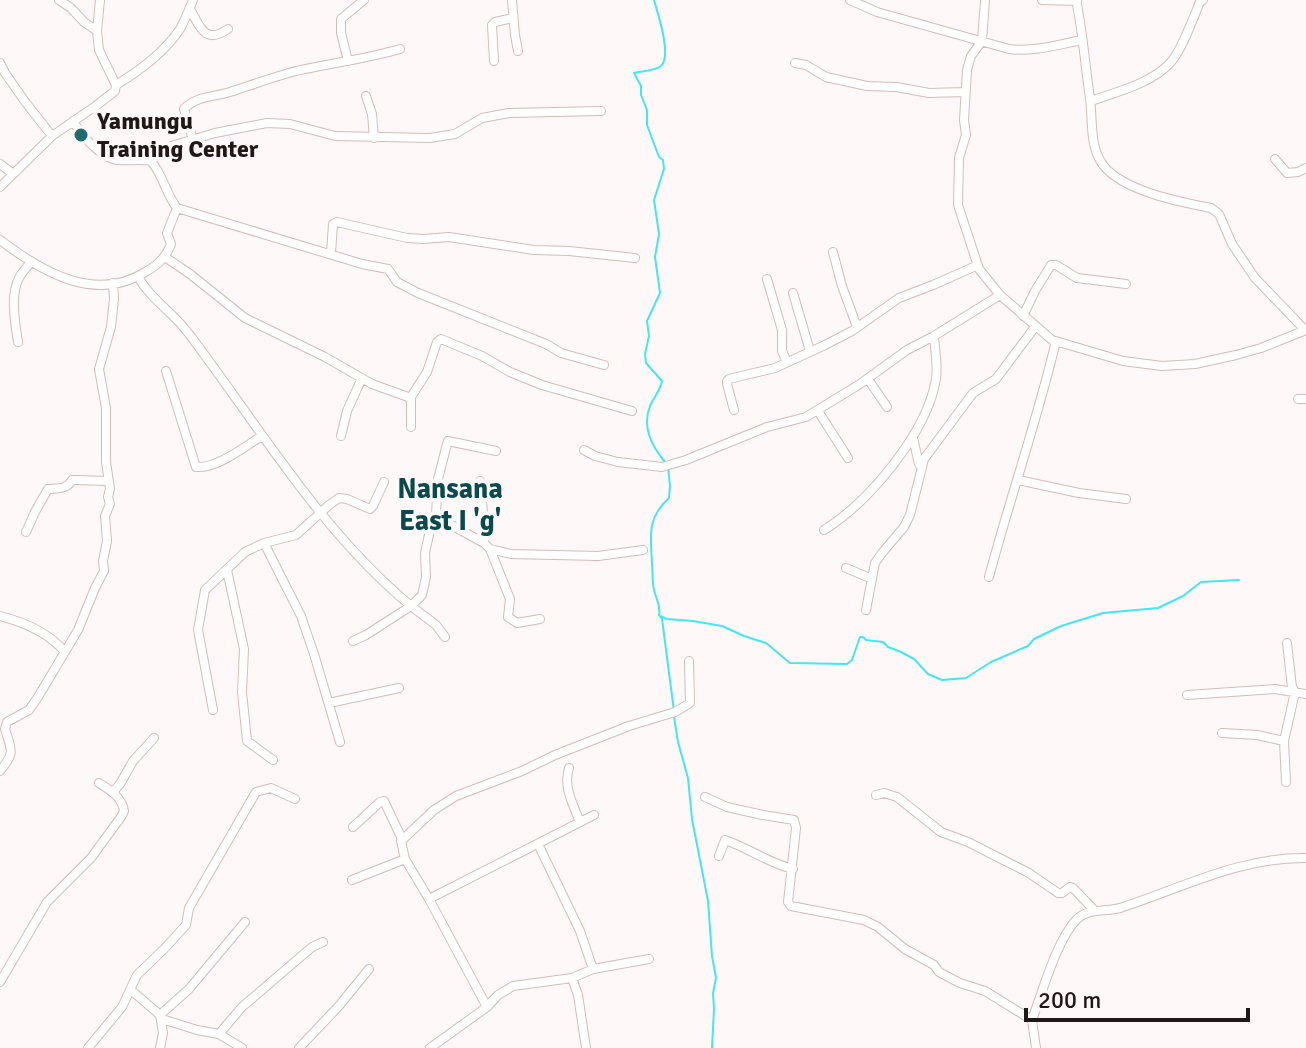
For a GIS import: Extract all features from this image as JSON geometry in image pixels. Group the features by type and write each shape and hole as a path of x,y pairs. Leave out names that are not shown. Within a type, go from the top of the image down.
{"street":[{"path":"59,0 97,31"},
{"path":"0,187 52,136 115,91 116,85 99,50 100,0"},
{"path":"348,61 341,19 364,0"},
{"path":"512,0 518,51"},
{"path":"850,0 877,12 1023,51 1082,40"},
{"path":"985,0 982,41 971,56 965,92 966,135 959,158 958,205 978,265 1000,295 1035,327 1056,341 1123,361 1162,366 1195,364 1261,348 1305,330 1255,278 1232,244 1219,214 1211,208 1142,189 1104,166 1097,153 1093,133 1076,1 1042,0"},
{"path":"1091,101 1139,84 1169,65 1203,0"},
{"path":"116,85 135,74 171,40 192,4"},
{"path":"192,4 200,26 210,36 215,37 228,29"},
{"path":"494,61 492,25 513,18"},
{"path":"193,140 184,113 187,105 198,99 298,71 400,49"},
{"path":"0,63 52,136"},
{"path":"795,63 806,65 826,77 867,86 929,93 965,92"},
{"path":"366,96 372,114 374,138"},
{"path":"73,121 82,136 110,158 151,161 165,148 215,133 273,122 335,136 430,138 455,134 482,118 509,113 601,111"},
{"path":"1275,159 1287,173 1306,168"},
{"path":"151,161 177,208 362,264 388,269 397,282 418,293 546,344 561,353 604,365"},
{"path":"0,164 13,174"},
{"path":"0,240 45,270 76,282 113,283 138,277 165,257 171,244 167,233 177,208"},
{"path":"331,253 333,224 337,222 407,238 449,237 534,250 635,258"},
{"path":"833,252 857,327"},
{"path":"165,257 245,318 372,384 411,397"},
{"path":"18,342 16,287 31,262"},
{"path":"734,410 727,381 775,368 825,345 899,298 978,265"},
{"path":"1023,316 1051,265 1077,278 1126,284"},
{"path":"138,277 158,304 186,330 343,541 374,573 436,625 445,637"},
{"path":"767,279 782,330 782,351 787,362"},
{"path":"0,771 12,753 5,729 7,722 29,710 78,630 104,571 107,541 105,516 110,504 110,489 107,481 106,408 99,369 111,327 113,283"},
{"path":"793,293 810,351"},
{"path":"584,450 618,462 666,466 767,427 806,417 868,379 907,350 1000,295"},
{"path":"866,610 875,563 910,515 924,459 973,393 996,379 1035,327"},
{"path":"824,530 841,520 864,499 913,438 933,393 936,377 934,336"},
{"path":"411,427 411,397 427,372 437,342 441,339 542,385 632,411"},
{"path":"989,577 1041,404 1056,341"},
{"path":"166,371 196,467 203,468 229,457 262,436"},
{"path":"341,436 347,411 362,378"},
{"path":"868,379 887,407"},
{"path":"818,411 848,458"},
{"path":"913,438 920,472"},
{"path":"353,641 411,606 422,595 426,577 425,553 436,514 438,479 448,441 496,451"},
{"path":"26,532 48,489 62,489 72,480 107,481"},
{"path":"1018,480 1126,499"},
{"path":"480,481 487,546 510,599 508,617 517,623 540,619"},
{"path":"213,710 198,630 205,590 210,583 245,552 264,543 296,535 339,498 370,509 384,482"},
{"path":"436,514 487,546 511,554 598,556 643,550"},
{"path":"264,543 301,616 340,742"},
{"path":"846,568 872,579"},
{"path":"227,570 244,649 242,692 247,741 273,760"},
{"path":"0,616 24,623 52,638 65,652"},
{"path":"1286,782 1284,741 1295,692 1287,643"},
{"path":"487,1007 405,859 400,844 402,839 434,810 456,796 570,749 674,712 690,703 689,661"},
{"path":"329,703 399,688"},
{"path":"1187,695 1275,689 1306,694"},
{"path":"1222,733 1257,735 1284,741"},
{"path":"113,792 133,761 154,738"},
{"path":"569,768 566,786 580,822"},
{"path":"0,982 47,902 91,858 124,811 113,792 99,783"},
{"path":"88,1048 122,1007 137,975 186,925 189,908 256,792 271,788 295,799"},
{"path":"876,795 884,793 897,797 941,832 968,842 1038,878 1058,893 1073,888 1095,911"},
{"path":"705,797 727,807 794,820 793,869 788,902 791,906 864,920 934,965 939,972 995,996 1032,1020"},
{"path":"353,827 384,801 402,839"},
{"path":"429,899 594,815"},
{"path":"719,856 725,840 777,865 793,869"},
{"path":"538,844 580,931 593,969"},
{"path":"1036,1048 1032,1020 1056,955 1075,921 1084,913 1119,909 1243,864 1306,858"},
{"path":"352,880 405,859"},
{"path":"161,1017 189,989 245,922"},
{"path":"219,1034 258,992 312,947 323,942"},
{"path":"430,1048 513,986 572,978 593,969 649,959"},
{"path":"299,1048 369,969"},
{"path":"572,978 578,995 586,1048"},
{"path":"131,990 161,1017 219,1034 242,1048"},
{"path":"160,1048 163,1033 161,1017"}],"waterway":[{"path":"654,0 663,34 664,61 655,69 634,73 641,86 647,125 664,169 654,200 659,234 655,257 660,293 647,321 649,336 645,354 646,363 662,381 650,406 647,421 652,442 665,462"},
{"path":"668,467 669,498 656,513 651,545 653,587 662,619 674,711"},
{"path":"660,616 722,626 766,643 790,663 847,664 852,660 860,637 863,637 883,642 914,659 928,674 942,680 966,678 1061,626 1103,613 1158,608 1183,596 1201,582 1239,580"},
{"path":"674,717 688,778 692,819 708,901 716,978 712,1048"}],"place":[{"name":"Yamungu Training Center","path":"81,135"}],"district":[{"name":"Nansana East I 'g'","path":"450,505"}]}
